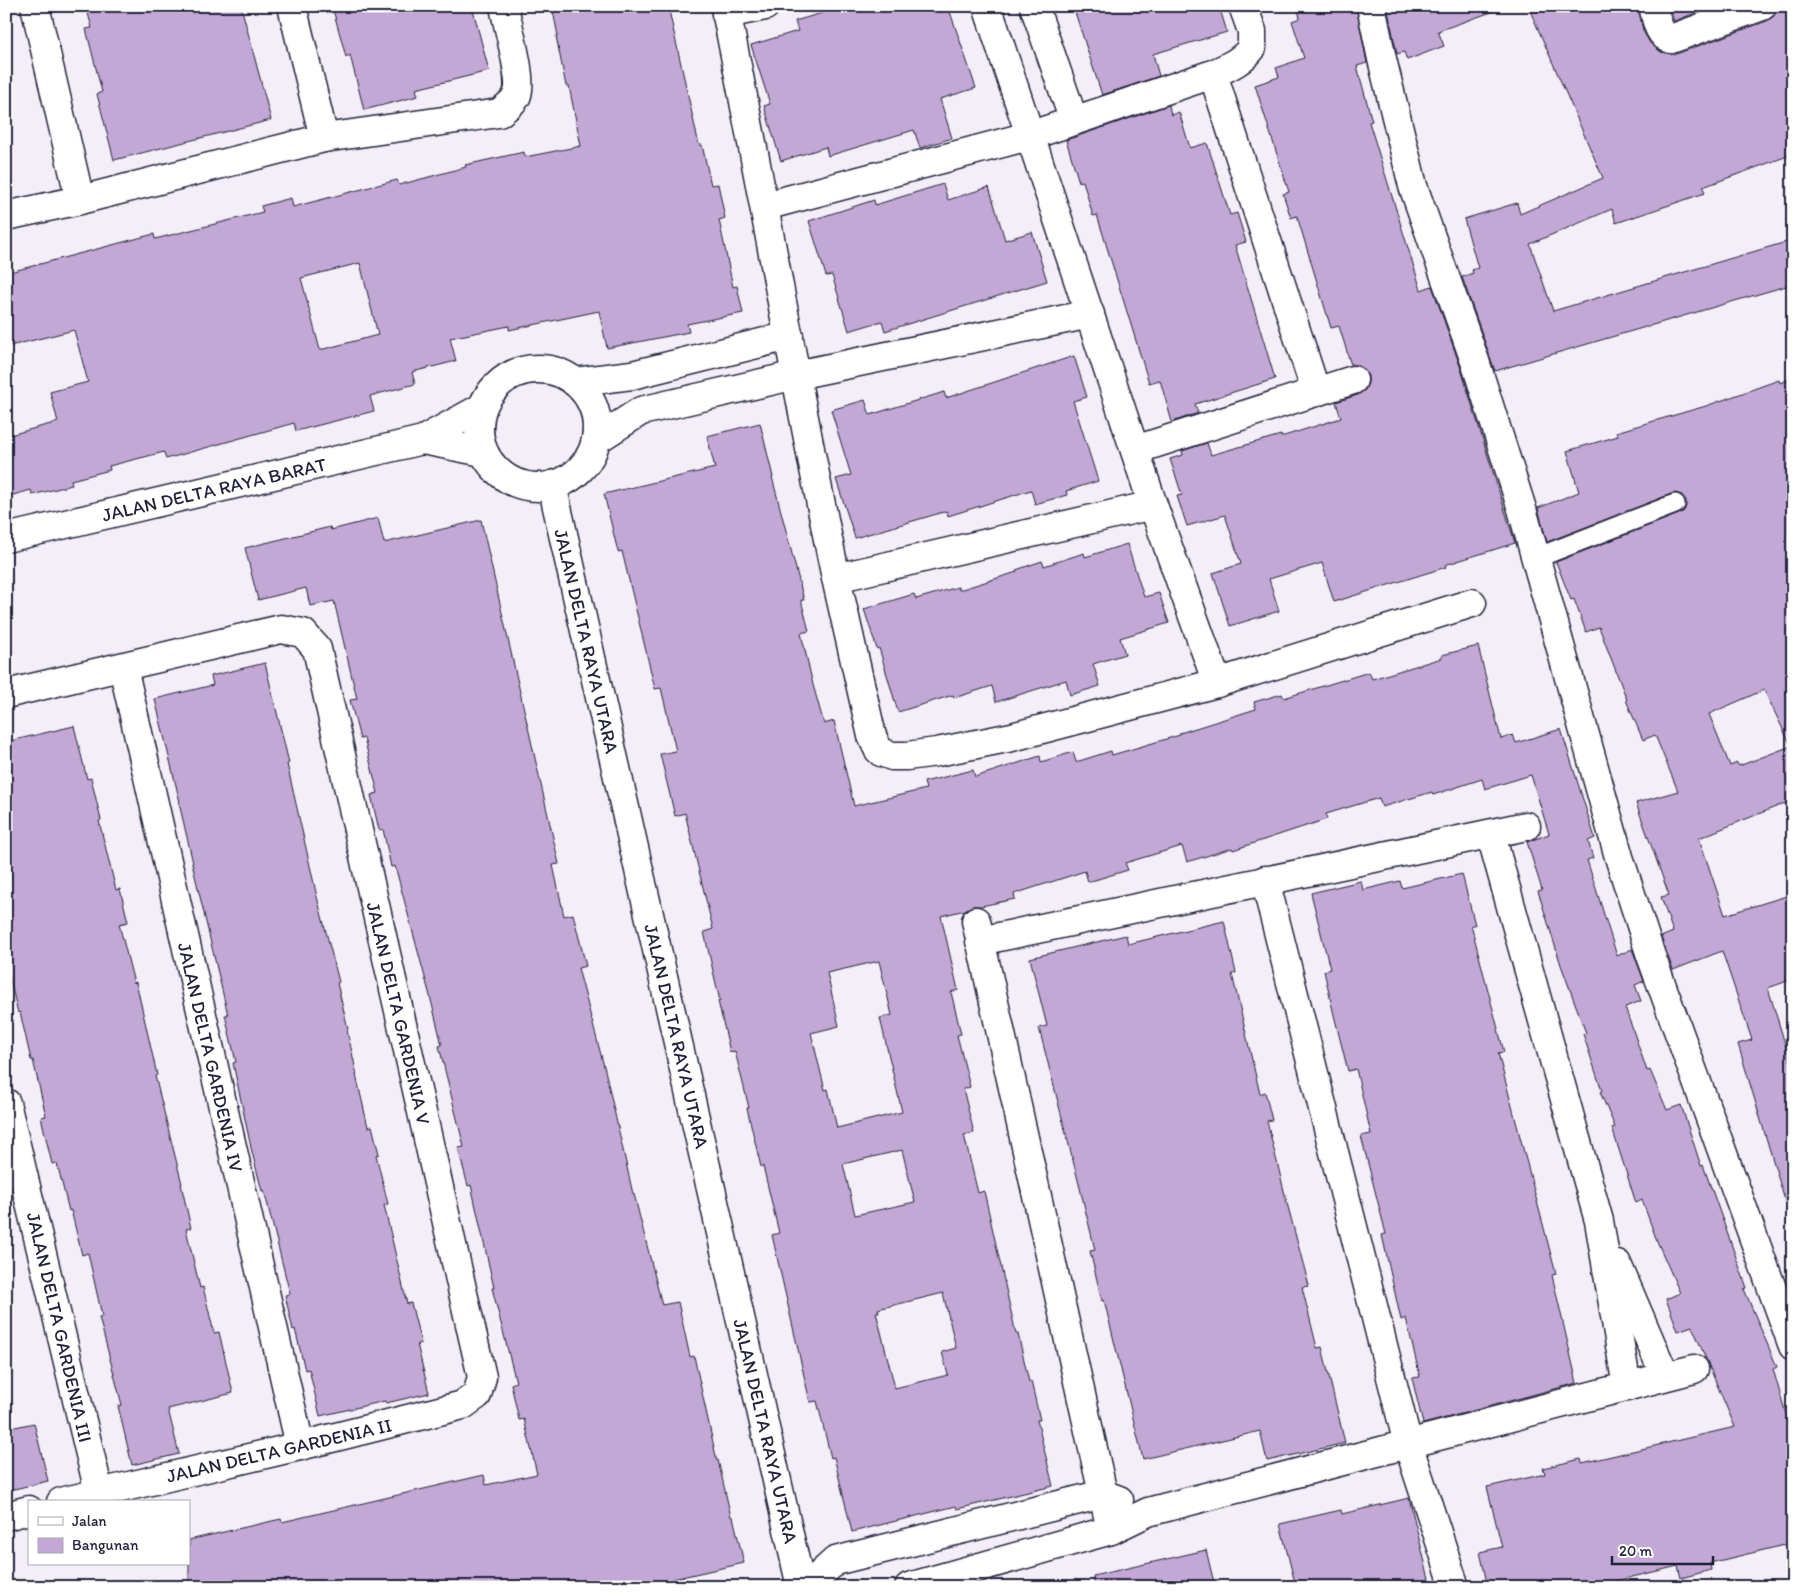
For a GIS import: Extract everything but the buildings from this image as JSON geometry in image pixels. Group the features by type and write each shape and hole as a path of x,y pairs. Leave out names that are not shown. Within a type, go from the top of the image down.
{"street":[{"path":"35,6 80,200"},
{"path":"292,6 324,138"},
{"path":"6,216 80,200 324,138 499,112 509,106 518,96 520,82 504,6"},
{"path":"765,6 726,10 836,578 872,736 878,749 886,755 906,756 937,752 1012,737 1217,683 1472,603"},
{"path":"987,6 1153,505 1217,683"},
{"path":"1034,6 1074,121"},
{"path":"765,206 1030,136 1213,74 1238,62 1252,48 1252,31 1243,6"},
{"path":"1371,6 1413,186 1475,361 1522,509 1619,857 1652,956 1793,1346"},
{"path":"1653,6 1661,33 1664,37 1671,39 1762,6"},
{"path":"1213,74 1316,392"},
{"path":"596,440 641,411 796,375 1090,314"},
{"path":"575,382 632,374 789,336"},
{"path":"540,368 559,372 575,382 589,398 596,418 596,440 587,460 572,476 552,485 530,486 509,480 492,465 483,452 478,427 482,408 490,392 504,378 521,370 540,368"},
{"path":"1136,450 1354,380"},
{"name":"JALAN DELTA RAYA BARAT","path":"6,538 423,440 482,408"},
{"name":"JALAN DELTA RAYA BARAT","path":"423,440 483,452"},
{"name":"JALAN DELTA RAYA UTARA","path":"552,485 801,1587"},
{"path":"836,578 1153,505"},
{"name":"JALAN DELTA GARDENIA V","path":"123,667 281,629 303,633 317,649 482,1377"},
{"path":"6,694 123,667"},
{"name":"JALAN DELTA GARDENIA IV","path":"123,667 300,1446"},
{"path":"1111,1530 978,931 1265,880 1526,826"},
{"path":"1491,834 1599,1221 1627,1387"},
{"path":"1265,880 1408,1444 1455,1587"},
{"name":"JALAN DELTA GARDENIA III","path":"6,1103 99,1492"},
{"path":"1599,1221 1665,1376"},
{"path":"909,1587 1111,1530 1148,1512 1694,1369"},
{"name":"JALAN DELTA GARDENIA II","path":"69,1500 300,1446 463,1405 477,1395 482,1377"},
{"path":"806,1587 835,1560 1103,1494 1148,1512"},
{"path":"6,1516 28,1510"}],"lane":[{"path":"1536,558 1675,504"}]}
